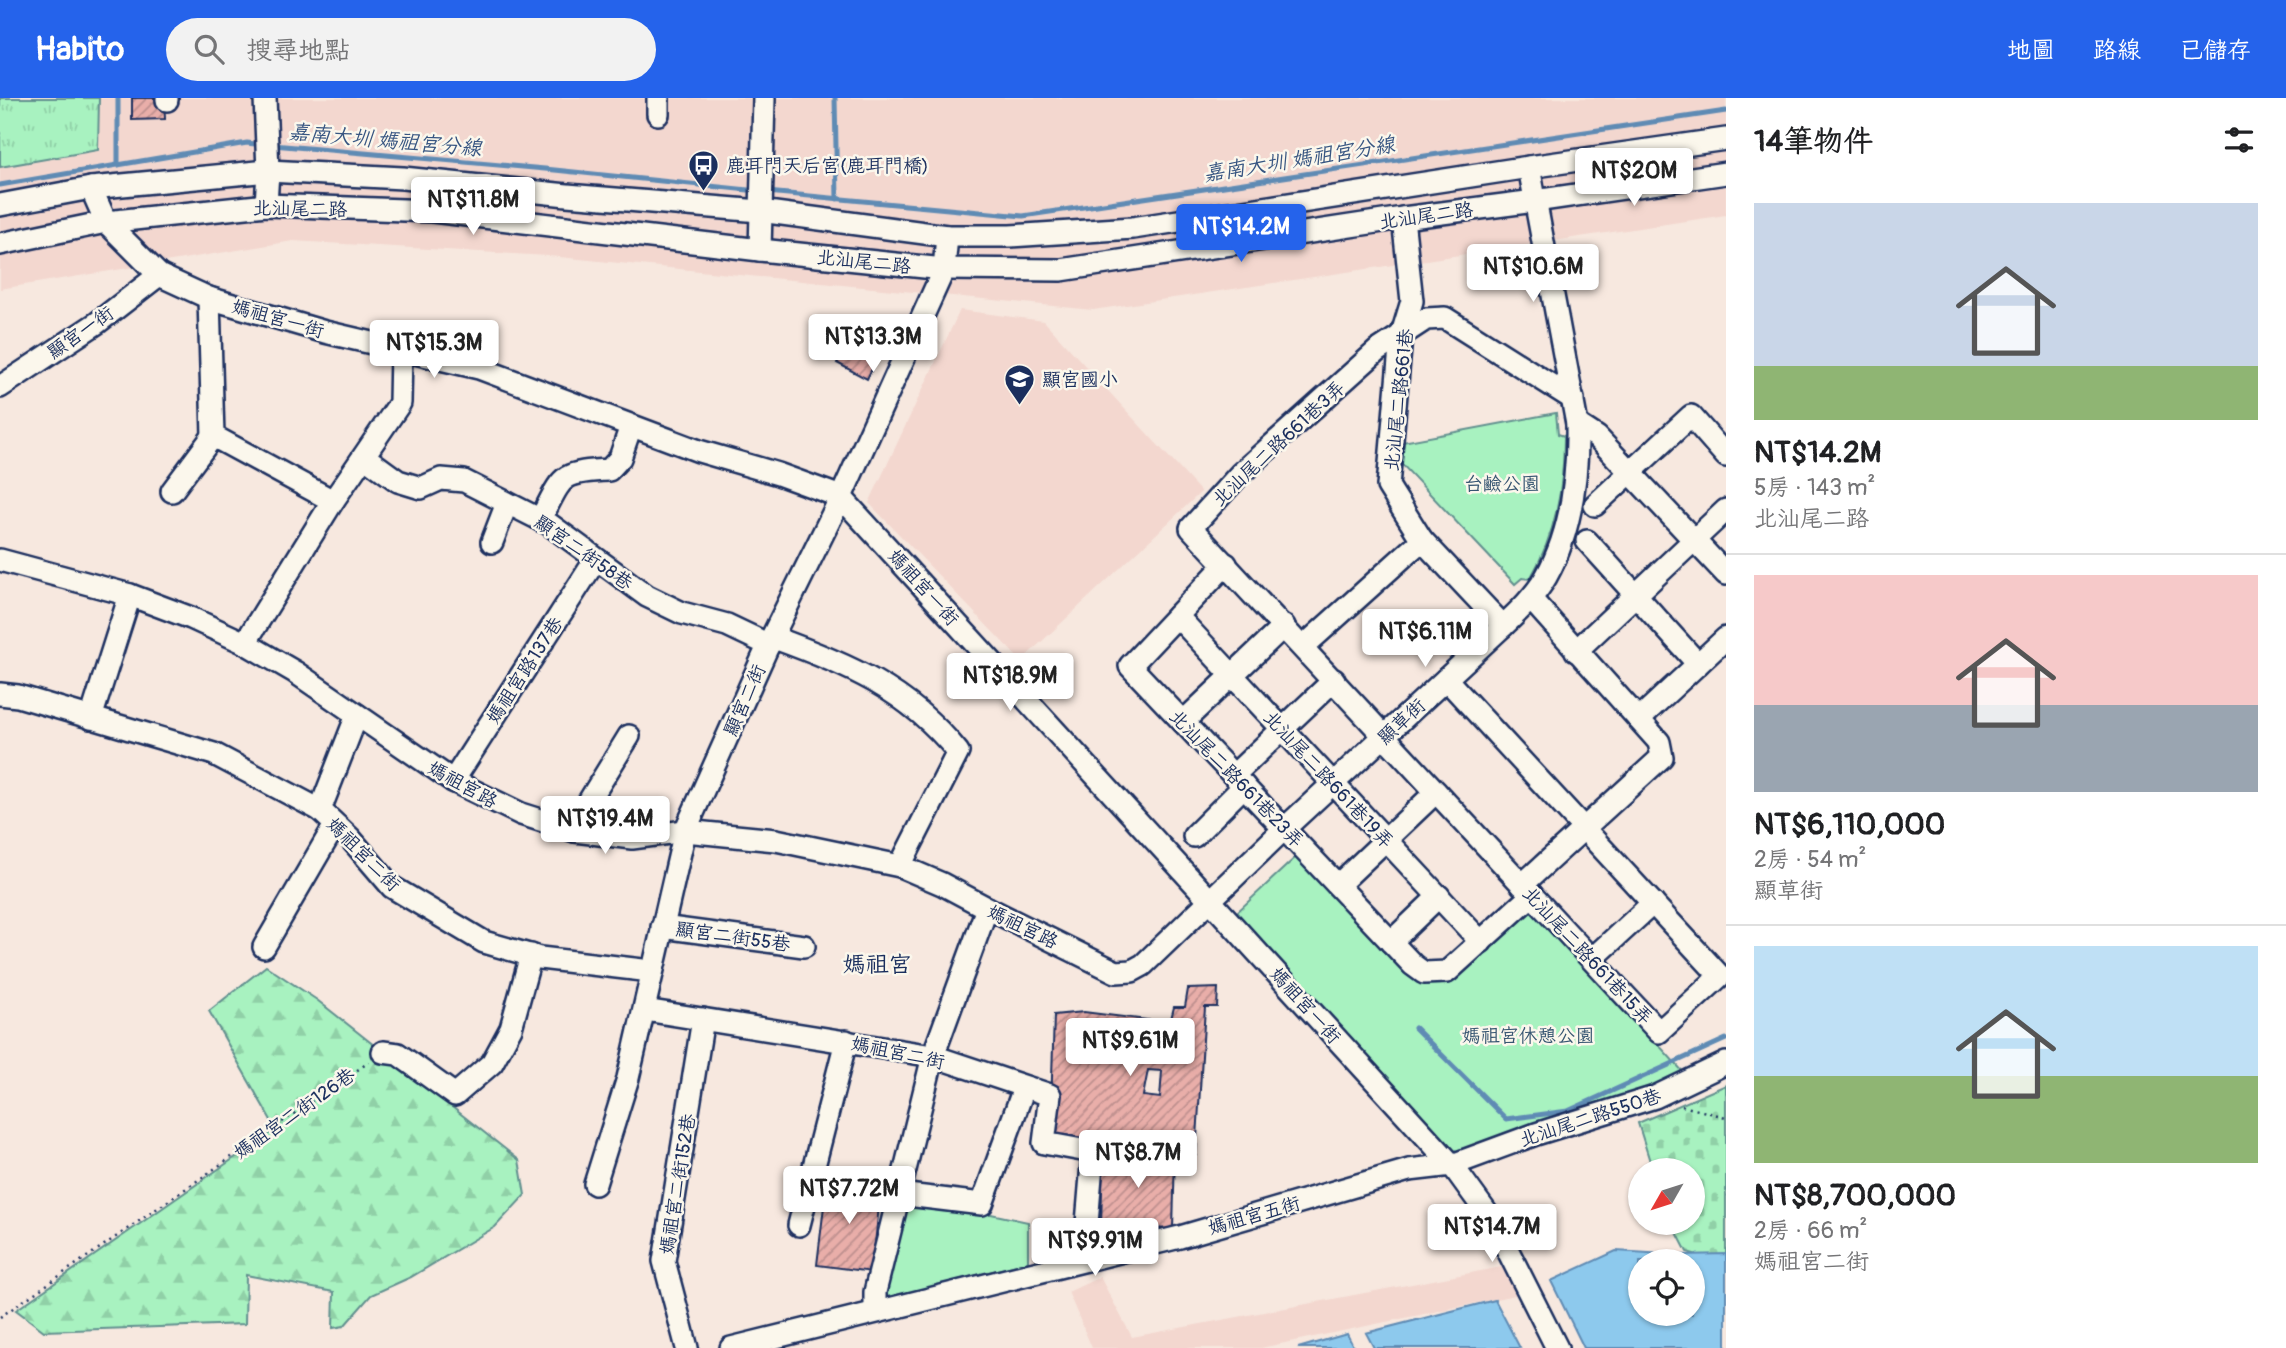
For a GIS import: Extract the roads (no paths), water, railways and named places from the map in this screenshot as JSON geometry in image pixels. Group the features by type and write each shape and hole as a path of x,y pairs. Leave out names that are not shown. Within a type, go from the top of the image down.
{"street":[{"path":"265,98 268,170 266,205"},
{"path":"760,250 764,98"},
{"name":"北汕尾二路","path":"0,205 91,188 268,170 403,178 760,211 947,236 1010,236 1133,228 1726,139"},
{"path":"1529,167 1573,399"},
{"name":"北汕尾二路","path":"0,244 106,222 266,205 432,211 944,269 1061,270 1726,173"},
{"name":"媽祖宮一街","path":"91,188 106,222 159,275 209,298 325,332 479,368 699,451 778,474 841,497 1452,1165 1494,1223 1557,1348"},
{"name":"北汕尾二路661巷","path":"1403,218 1412,300 1401,337 1388,486 1422,540 1503,626"},
{"name":"顯宮二街","path":"596,1184 628,1078 685,831 944,269 947,236"},
{"name":"顯宮一街","path":"0,387 97,323 159,275"},
{"path":"172,491 213,436 209,298"},
{"name":"北汕尾二路661巷3弄","path":"1386,735 1191,528 1240,474 1377,351 1426,320 1445,318 1573,399"},
{"path":"245,643 333,501 400,403 401,351"},
{"name":"顯草街","path":"1210,900 1531,599 1546,578 1558,552 1571,510 1577,456 1577,424 1573,399"},
{"path":"1595,505 1691,416 1726,456"},
{"path":"1577,424 1597,437 1726,574"},
{"path":"540,520 563,479 578,471 609,470 621,458 631,426"},
{"path":"213,436 333,501"},
{"name":"顯宮二街58巷","path":"365,457 398,481 421,488 441,480 464,481 540,520 647,596 682,612 837,660 911,703 944,734 958,752 900,866"},
{"path":"492,542 507,503"},
{"path":"1576,651 1726,510"},
{"path":"1303,647 1422,540"},
{"path":"1587,541 1698,664"},
{"name":"媽祖宮路137巷","path":"453,781 596,559"},
{"name":"媽祖宮路","path":"0,560 130,595 191,618 245,643 295,672 453,781 521,814 575,831 632,838 685,831 776,840 900,866 942,884 1116,972 1132,971 1143,965 1210,900"},
{"name":"北汕尾二路661巷23弄","path":"1226,564 1130,666 1391,942 1424,973 1447,972 1481,942"},
{"path":"91,718 130,595"},
{"path":"1481,942 1583,828 1662,757 1659,742 1531,599"},
{"name":"北汕尾二路661巷19弄","path":"1177,617 1481,942"},
{"path":"1183,722 1284,626"},
{"path":"1639,719 1726,638"},
{"name":"北汕尾二路661巷15弄","path":"1386,735 1659,1032 1720,976 1446,679"},
{"path":"1194,836 1283,729 1334,680"},
{"name":"媽祖宮二街","path":"0,694 18,696 214,754 320,810 392,887 484,942 531,955 651,971"},
{"path":"320,810 358,715"},
{"path":"575,831 586,806 629,736"},
{"path":"1338,885 1436,792"},
{"path":"264,947 335,825"},
{"path":"1391,942 1439,896"},
{"path":"1592,960 1653,903"},
{"path":"876,1311 875,1292 933,1056 987,908"},
{"name":"顯宮二街55巷","path":"662,927 804,946"},
{"path":"383,1052 398,1055 454,1096 492,1063 512,1028 531,955"},
{"name":"媽祖宮二街","path":"645,1010 933,1056 1050,1095 1044,1143 1093,1152 1084,1259"},
{"name":"媽祖宮二街152巷","path":"687,1348 664,1261 703,1019"},
{"path":"799,1225 846,1041"},
{"name":"北汕尾二路550巷","path":"1452,1165 1535,1134 1655,1097 1726,1063"},
{"path":"899,1194 982,1205 1024,1088"},
{"name":"媽祖宮五街","path":"730,1348 1180,1237 1409,1170 1452,1165"}],"water":[{"path":"1616,1251 1628,1252 1628,1326 1705,1326 1705,1254 1726,1254 1726,1348 1584,1348 1551,1281"},
{"path":"1495,1300 1520,1348 1374,1348 1366,1333"},
{"path":"1347,1334 1354,1348 1298,1348"}],"waterway":[{"path":"118,98 118,165"},
{"path":"835,98 837,199"},
{"name":"嘉南大圳 媽祖宮分線","path":"767,192 1023,216 1726,111"},
{"name":"嘉南大圳 媽祖宮分線","path":"0,185 247,143 263,145"},
{"name":"嘉南大圳 媽祖宮分線","path":"273,145 758,191"},
{"path":"1415,1028 1506,1119 1568,1111 1726,1039"}],"place":[{"name":"鹿耳門天后宮(鹿耳門橋)","path":"703,192"},
{"name":"顯宮國小","path":"1019,406"}],"district":[{"name":"媽祖宮","path":"877,964"}],"park label":[{"name":"台鹼公園","path":"1502,483"},
{"name":"媽祖宮休憩公園","path":"1528,1035"}]}
